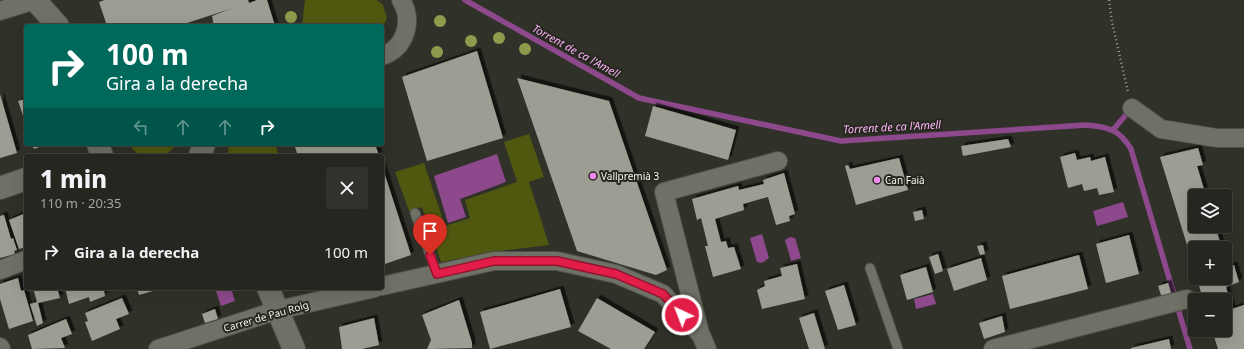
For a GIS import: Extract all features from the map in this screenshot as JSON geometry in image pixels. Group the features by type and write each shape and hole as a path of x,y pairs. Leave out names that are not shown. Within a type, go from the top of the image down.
{"street":[{"path":"0,11 35,0 56,24"},
{"path":"384,55 396,49 404,41 407,15 402,0"},
{"path":"1132,108 1161,129 1217,138 1244,138"},
{"path":"704,342 664,192 778,162"},
{"path":"0,188 24,180"},
{"path":"0,270 24,261"},
{"path":"384,286 494,261 563,262 616,274 663,294 704,342"},
{"path":"269,290 294,349"},
{"name":"Carrer de Pau Roig","path":"158,349 278,310 366,290"},
{"path":"993,349 1186,298"}],"lane":[{"path":"415,213 437,274"},
{"path":"870,268 898,349"}],"path":[{"path":"1109,0 1112,22 1132,108"}],"green space":[{"path":"305,0 377,0 383,5 387,18 384,24 302,24"},
{"path":"529,134 544,177 529,182 549,245 492,252 441,262 422,207 409,211 395,172 424,163 445,226 470,218 465,200 517,182 504,142"},
{"path":"130,146 174,146 166,154 139,154"},
{"path":"229,146 276,146 278,154 228,154"}],"shaded area":[{"path":"497,154 506,182 460,199 466,217 448,223 434,176"},
{"path":"1123,202 1128,217 1097,226 1093,211"},
{"path":"762,234 769,258 762,263 757,262 750,238"},
{"path":"790,237 795,238 801,258 791,261 785,240"},
{"path":"216,290 232,290 235,301 221,306"},
{"path":"933,294 936,304 916,309 914,299"}],"building":[{"path":"105,0 248,0 249,3 257,0 267,0 274,24 214,24 212,16 233,8 184,24 106,24 99,2"},
{"path":"477,51 503,138 427,161 402,77"},
{"name":"Vallpremià 3","path":"517,78 609,101 667,270 656,275 577,251"},
{"path":"0,94 17,153 0,158"},
{"path":"24,100 24,118 18,101"},
{"path":"653,106 736,130 728,160 645,136"},
{"path":"1008,139 1011,147 963,156 961,146"},
{"path":"33,146 42,146 34,149"},
{"path":"295,146 376,146 378,154 297,154"},
{"path":"1198,148 1203,165 1197,166 1204,189 1188,189 1188,233 1217,233 1220,241 1188,241 1188,248 1160,157"},
{"path":"1075,153 1077,160 1090,157 1091,161 1105,157 1114,192 1099,195 1097,188 1084,191 1082,184 1068,188 1060,157"},
{"name":"Can Faià","path":"899,158 908,190 856,205 845,166 848,165 850,169"},
{"path":"384,172 411,255 384,264"},
{"path":"784,173 795,214 789,216 790,221 776,225 768,197 743,204 744,210 715,219 721,242 726,241 728,248 734,247 741,269 713,277 705,246 708,246 701,218 697,220 692,199 738,186 739,190 764,184 763,180"},
{"path":"922,210 924,219 915,221 913,212"},
{"path":"24,214 24,248 19,249 9,220"},
{"path":"4,215 11,239 13,238 17,250 14,251 15,254 0,258 0,216"},
{"path":"1129,235 1139,274 1106,283 1096,244"},
{"path":"983,245 985,254 980,255 977,246"},
{"path":"938,254 943,271 935,274 929,257"},
{"path":"1079,255 1088,289 1010,309 1002,276"},
{"path":"981,258 987,280 954,291 947,269"},
{"path":"797,264 805,299 762,309 757,290 765,286 764,281 782,276 780,268"},
{"path":"1234,265 1239,282 1232,285 1232,266"},
{"path":"926,267 933,292 907,300 900,275"},
{"path":"18,278 21,291 24,290 33,321 9,329 0,299 0,284"},
{"path":"1168,283 1172,296 1162,298 1158,286"},
{"path":"844,285 856,325 838,330 825,291"},
{"path":"1199,285 1231,285 1226,287 1228,293 1201,293"},
{"path":"560,289 571,327 490,349 480,312"},
{"path":"34,290 58,290 60,298 38,303 43,323 37,326 30,304 37,302"},
{"path":"66,290 107,290 104,291 105,296 90,302 89,297 69,304"},
{"path":"138,290 153,291 139,295"},
{"path":"122,298 129,314 116,319 120,329 92,341 85,322 88,321 85,313"},
{"path":"597,298 655,332 644,349 611,349 578,331"},
{"path":"459,300 472,343 472,348 427,349 431,340 422,315"},
{"path":"1244,305 1244,349 1218,349 1214,337 1232,337 1232,309"},
{"path":"215,309 218,319 205,323 202,314"},
{"path":"814,313 825,349 809,349 799,318"},
{"path":"1002,316 1005,332 984,339 979,323"},
{"path":"374,318 379,345 362,349 342,349 339,327"},
{"path":"66,319 72,334 61,338 65,348 32,349 28,335"},
{"path":"1169,339 1171,349 1131,349 1131,348"}],"waterway":[{"name":"Torrent de ca l'Amell","path":"465,0 639,98 841,141 1086,125 1112,130 1122,137 1131,149 1190,349"},
{"path":"1113,130 1130,110"}],"place":[{"name":"Vallpremià 3","path":"593,176"},
{"name":"Can Faià","path":"877,180"}],"route":[{"path":"430,255 437,274 494,261 557,261 616,274 663,294 682,315"}]}
